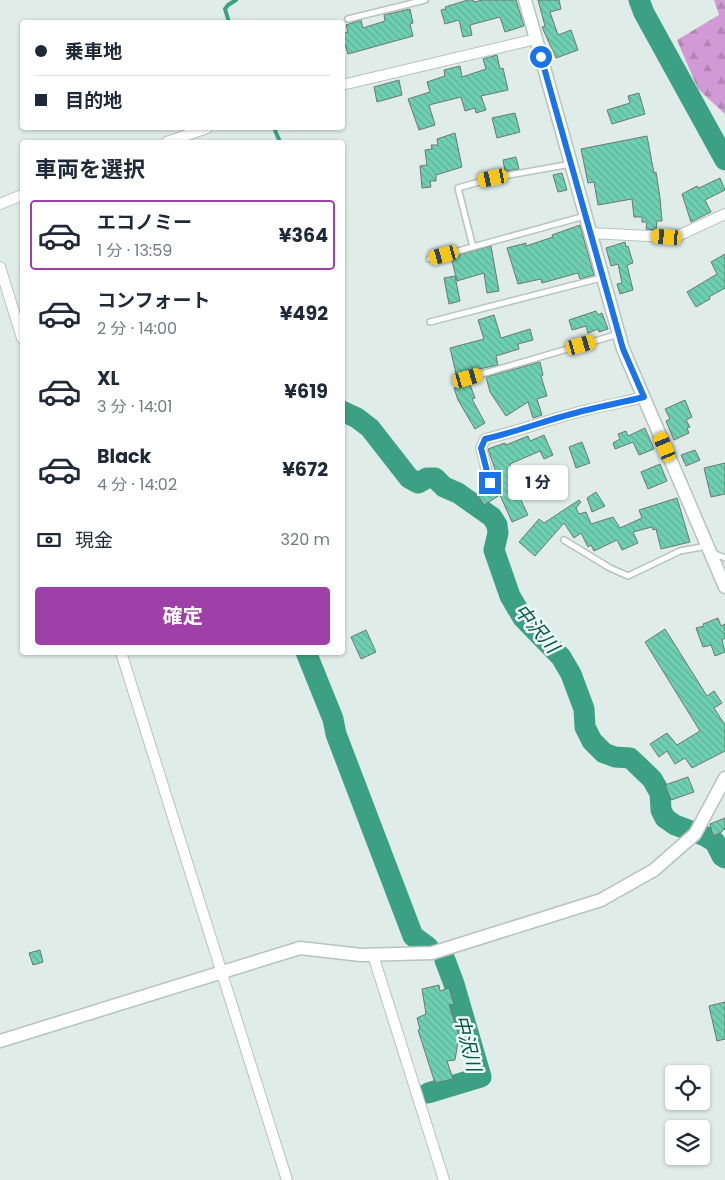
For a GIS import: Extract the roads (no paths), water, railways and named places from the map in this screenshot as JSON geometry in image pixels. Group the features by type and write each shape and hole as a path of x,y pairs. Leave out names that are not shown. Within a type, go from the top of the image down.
{"street":[{"path":"525,0 623,349 725,587"},
{"path":"345,84 536,39"},
{"path":"173,140 201,130"},
{"path":"0,204 20,196"},
{"path":"591,233 667,237 680,235 725,214"},
{"path":"0,267 20,332"},
{"path":"490,483 481,448 485,439 586,410 644,397"},
{"path":"122,655 287,1180"},
{"path":"0,1041 300,948 361,955 432,953 601,900 654,870 695,834 725,778"},
{"path":"373,954 444,1180"}],"lane":[{"path":"348,19 425,0"},
{"path":"473,247 458,188 486,180 571,164"},
{"path":"429,259 586,216"},
{"path":"430,322 603,277"},
{"path":"468,378 619,334"},
{"path":"564,540 610,568 628,576 680,550 709,549 725,558"}],"waterway":[{"name":"中沢川","path":"228,20 225,9 236,0"},
{"path":"639,0 644,13 725,160"},
{"name":"中沢川","path":"275,130 279,140"},
{"name":"中沢川","path":"345,412 357,418 370,428 409,478 418,483 427,478 435,478 444,487 458,493 492,517 497,525 498,533 494,550 510,596 523,618 561,657 571,674 584,709 585,727 592,741 604,753 615,757 630,758 652,779 660,793 661,810 665,818 675,825 705,836 715,842 725,858"},
{"name":"中沢川","path":"307,655 333,719 336,734 413,936 428,947"},
{"name":"中沢川","path":"428,1093 481,1077 454,984 445,960"}]}
